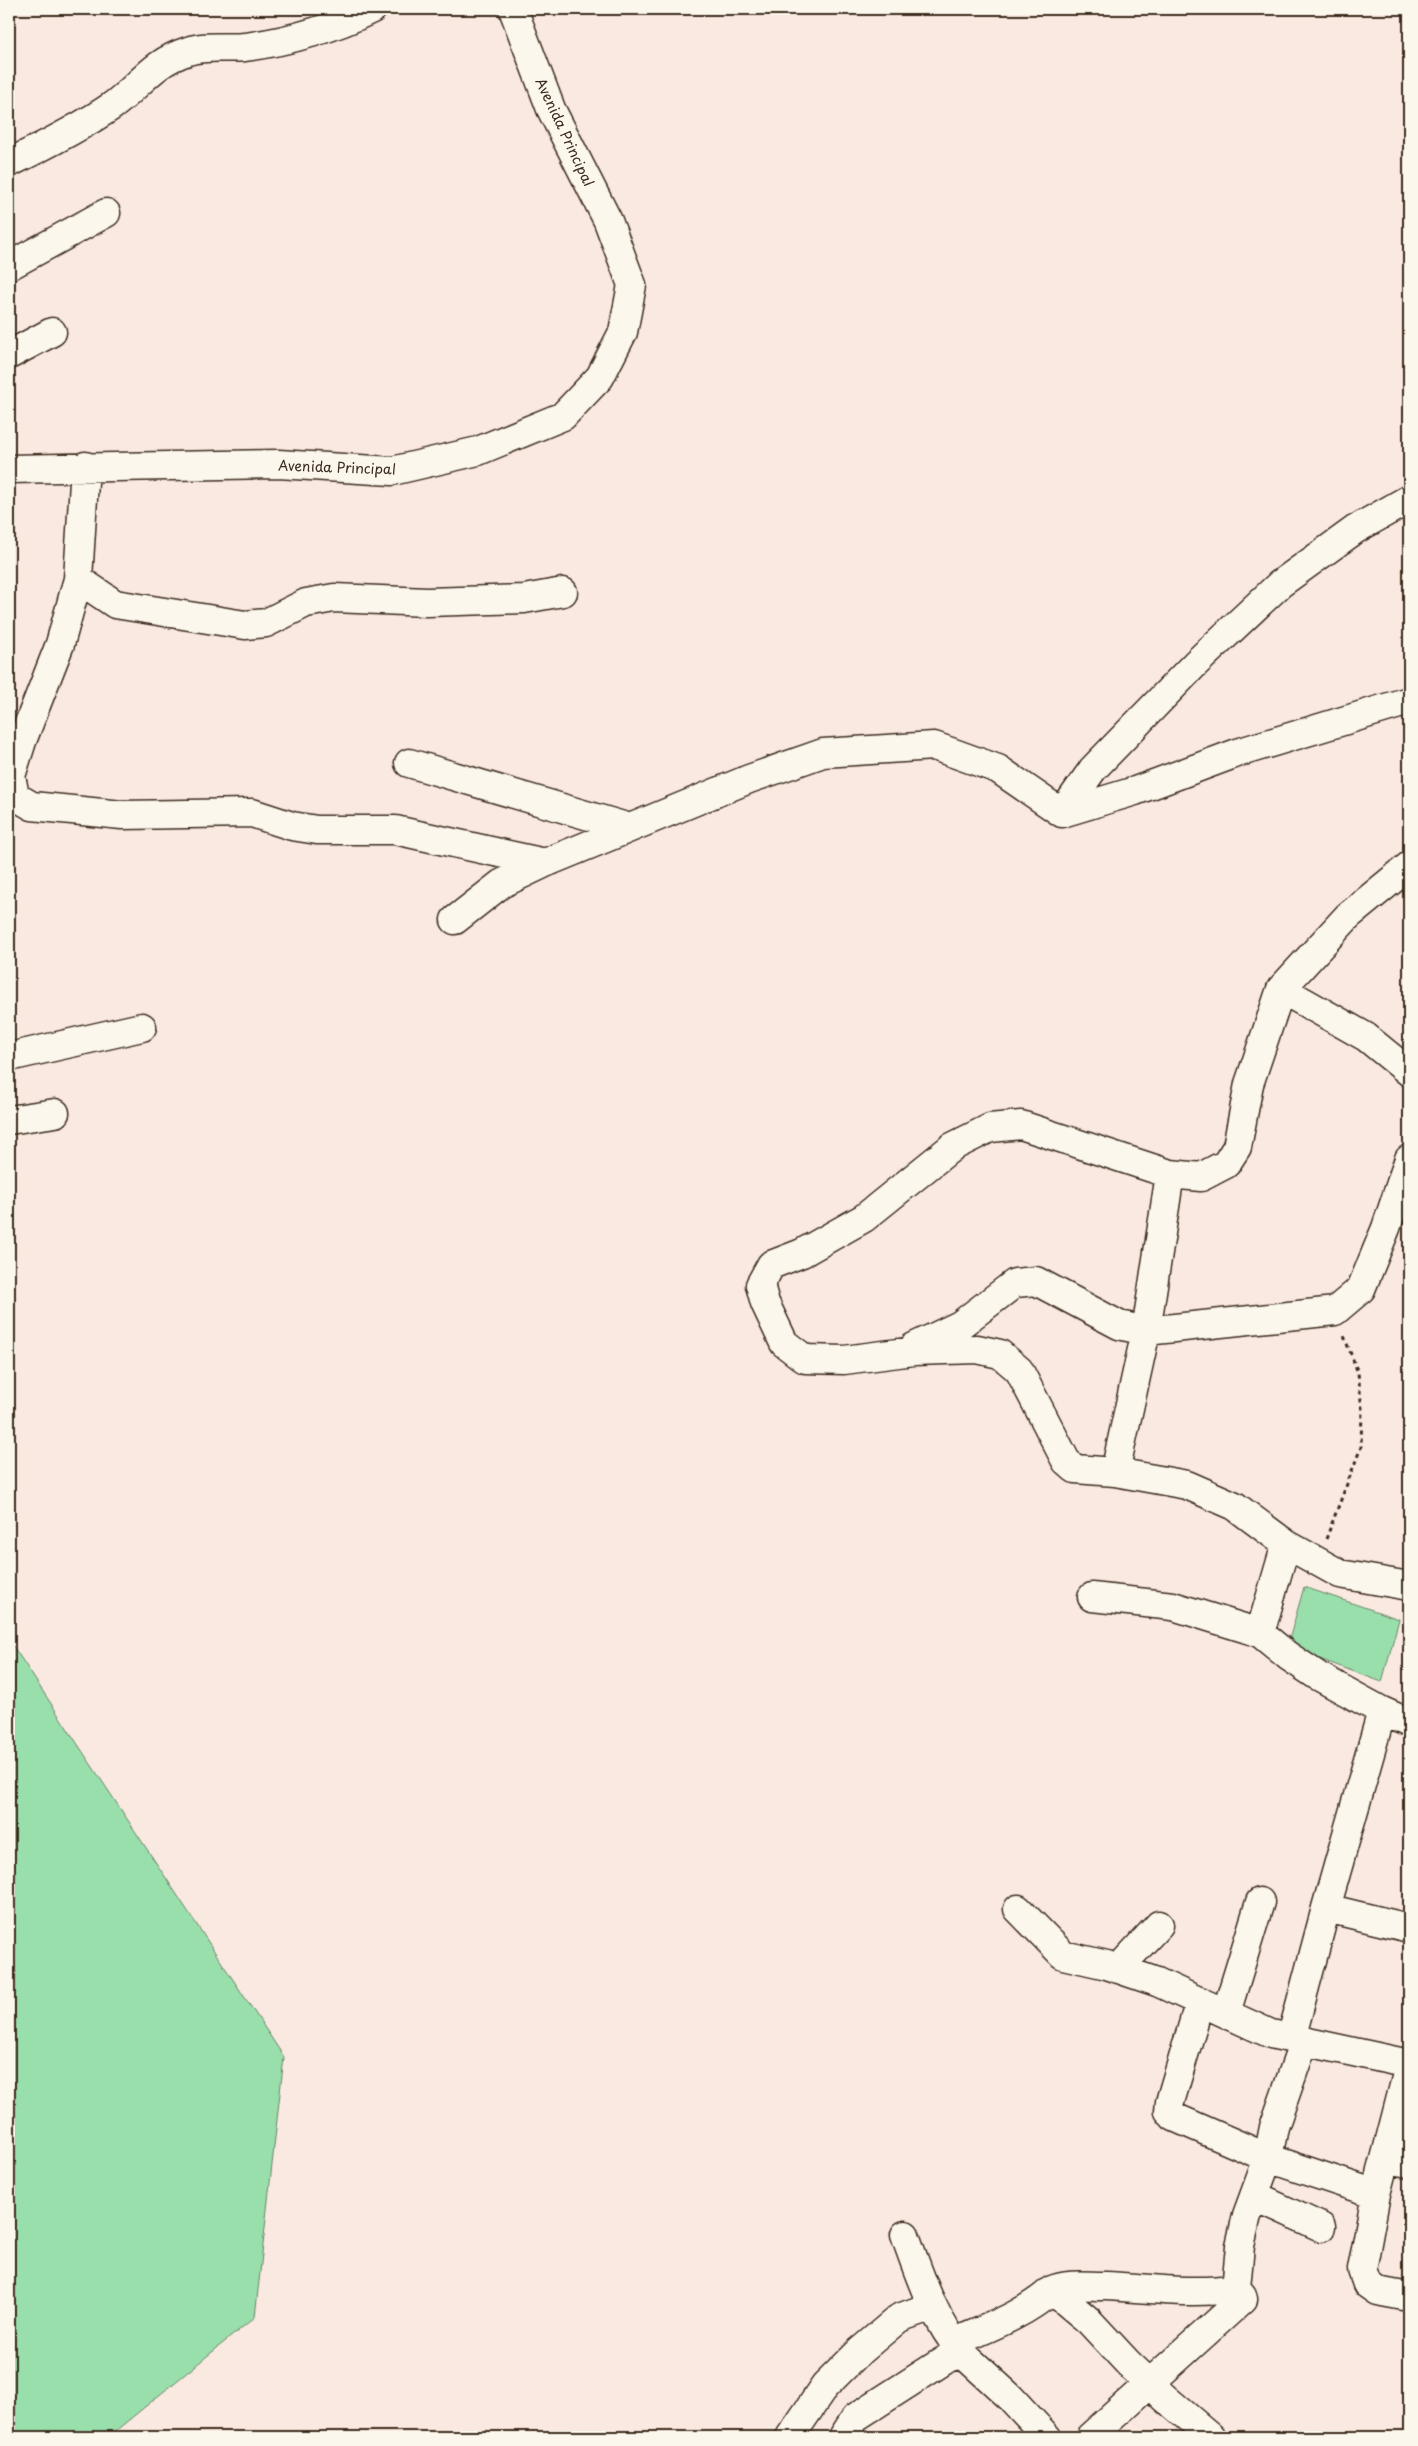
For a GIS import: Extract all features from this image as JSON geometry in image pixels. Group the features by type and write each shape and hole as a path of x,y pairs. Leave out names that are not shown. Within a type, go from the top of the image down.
{"street":[{"path":"9,162 47,144 112,106 159,63 190,50 244,47 292,39 353,18 372,9"},
{"name":"Avenida Principal","path":"9,469 85,466 278,464 392,472 478,451 564,416 600,377 623,332 632,285 608,221 551,109 513,9"},
{"path":"9,266 106,213"},
{"path":"9,355 52,332"},
{"path":"85,466 78,579 60,644 22,741 11,776 12,801 32,806 122,815 252,813 292,826 317,830 395,830 545,863"},
{"path":"1062,813 1093,769 1196,663 1280,584 1356,529 1409,499"},
{"path":"78,579 115,604 245,625 266,623 306,603 334,598 427,602 524,599 563,592"},
{"path":"1062,813 1135,791 1237,753 1409,701"},
{"path":"455,920 501,884 545,863 749,779 823,753 934,746 998,769 1062,813"},
{"path":"409,763 630,828"},
{"path":"1409,866 1348,916 1281,989 1248,1084 1237,1147 1226,1164 1201,1177 1170,1174 1021,1124 990,1128 952,1147 864,1218 802,1253 771,1265 760,1285 765,1303 784,1343 805,1359 844,1360 904,1352 978,1349 1000,1354 1020,1370 1066,1461 1075,1469 1115,1472 1187,1485 1236,1506 1286,1544 1340,1574 1409,1586"},
{"path":"1281,989 1366,1037 1409,1072"},
{"path":"9,1057 142,1027"},
{"path":"9,1120 55,1113"},
{"path":"904,1352 960,1325 1015,1283 1036,1281 1119,1325 1146,1331 1335,1311 1361,1289 1386,1228 1409,1159"},
{"path":"1115,1472 1146,1331 1170,1174"},
{"path":"1260,1633 1286,1544"},
{"path":"1092,1597 1173,1606 1260,1633 1288,1656 1318,1676 1409,1724"},
{"path":"1090,2437 1148,2382 1243,2299 1236,2288 1240,2246 1254,2196 1268,2158 1274,2127 1298,2040 1326,1908 1382,1711"},
{"path":"1226,2013 1260,1902"},
{"path":"1326,1908 1409,1928"},
{"path":"1018,1909 1062,1955 1118,1969 1157,1982 1271,2034 1409,2065 1397,2162 1376,2194 1362,2270 1367,2284 1377,2291 1409,2298"},
{"path":"1118,1969 1159,1925"},
{"path":"1200,2001 1170,2111 1174,2117 1268,2158 1376,2194"},
{"path":"1254,2196 1321,2228"},
{"path":"906,2236 932,2306 958,2349 1010,2397 1036,2433"},
{"path":"843,2437 856,2417 948,2358 958,2349 1058,2287 1091,2286 1210,2292 1236,2288"},
{"path":"1052,2290 1089,2321 1148,2382 1212,2437"},
{"path":"790,2437 825,2386 860,2351 899,2318 932,2306"}],"path":[{"path":"1318,1561 1361,1447 1362,1409 1358,1373 1335,1311"}],"green space":[{"path":"1304,1587 1399,1619 1382,1682 1287,1647"},
{"path":"9,1640 284,2057 255,2317 108,2437 9,2437"}]}
